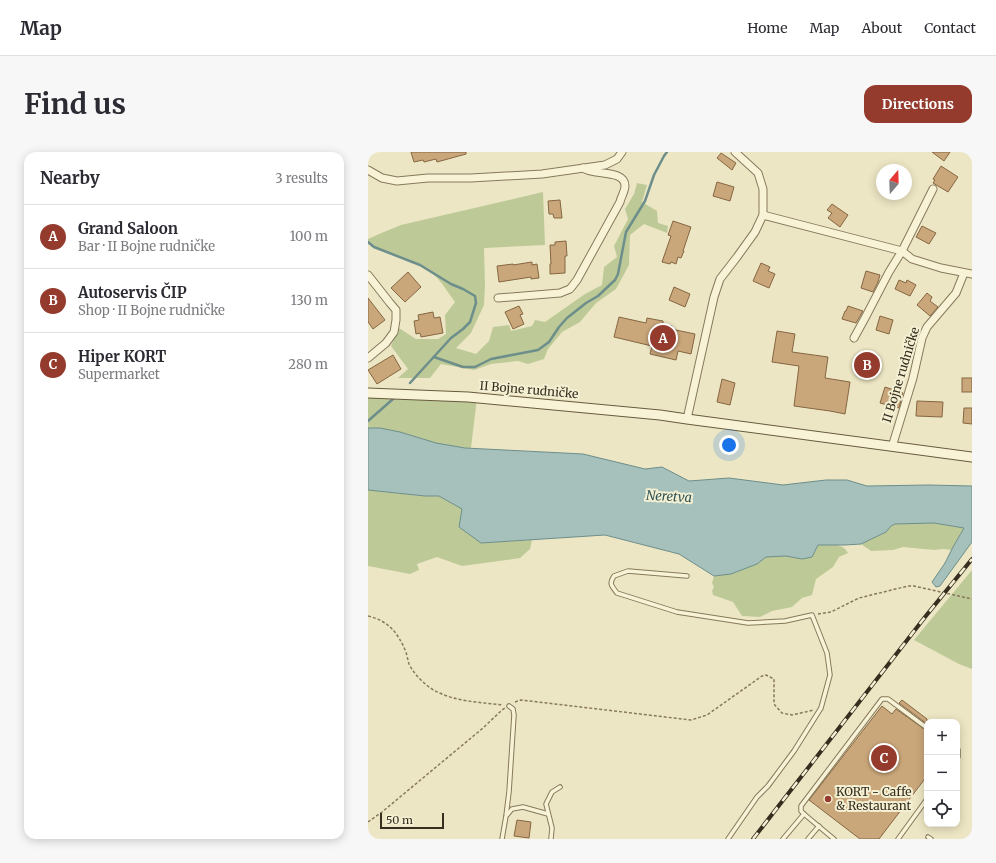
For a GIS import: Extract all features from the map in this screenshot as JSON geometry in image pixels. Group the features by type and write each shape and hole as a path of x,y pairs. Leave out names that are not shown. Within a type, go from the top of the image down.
{"street":[{"path":"368,170 382,178 397,181 428,178 471,178 542,174 605,165 617,159 622,152"},
{"path":"687,419 714,297 720,279 755,232 763,215 763,189 758,173 735,152"},
{"path":"498,298 560,293 570,289 577,280 620,202 625,188 625,184 621,178 614,175 590,172 583,168"},
{"path":"854,338 889,272 902,251 933,189"},
{"name":"II Bojne rudničke","path":"763,215 902,251 912,259 941,268 969,272 956,293 927,327 922,338 913,378 892,446"},
{"path":"368,275 396,310 396,320 394,332 386,343 368,358"},
{"name":"II Bojne rudničke","path":"368,393 468,397 660,415 972,457"}],"lane":[{"path":"687,576 628,571 614,576 611,581 611,585 617,593 677,612 748,623 785,621 812,615 827,653 830,675 821,708 794,751 768,786 757,797 728,839"},
{"path":"834,839 804,814 801,806 802,803 882,699 888,699 924,726"},
{"path":"502,839 506,816 514,715 509,706"},
{"path":"551,839 552,828 546,804 552,792 560,787"},
{"path":"898,839 924,803"},
{"path":"506,816 512,809 523,807 548,814"},
{"path":"783,839 804,814"},
{"path":"808,839 819,826"}],"path":[{"path":"812,615 831,612 859,598 908,586 972,599"},
{"path":"368,616 388,624 398,635 409,664 419,678 440,694 458,700 509,706"},
{"path":"368,822 443,762 502,710 522,700 691,720 706,715 762,676 766,675 774,679 774,704 782,713 792,715 821,708"}],"green space":[{"path":"637,183 647,185 642,202 657,211 658,223 668,226 667,233 644,224 630,235 629,265 616,289 596,303 580,322 562,332 548,349 544,359 528,364 518,361 491,364 474,370 441,364 430,378 398,378 408,369 391,346 399,328 416,339 438,339 446,334 445,315 455,302 432,273 417,264 375,247 368,242 368,239 401,225 543,192 545,245 484,248 484,305 471,333 456,348 476,354 489,341 493,327 509,325 511,331 532,326 535,320 545,322 585,294 602,285 604,267 617,257 614,246 628,219 625,209 634,194"},
{"path":"368,393 477,398 471,448 443,445 393,431 368,428"},
{"path":"368,490 439,496 462,509 481,543 532,540 530,549 520,558 462,566 437,557 417,564 419,570 410,574 368,566"},
{"path":"934,523 964,528 951,550 903,547 893,550 871,551 861,544 885,532 895,524"},
{"path":"818,545 843,547 848,553 839,557 833,567 816,579 812,595 802,598 792,607 772,611 760,617 742,616 733,602 713,595 712,591 714,587 712,583 714,576 731,574 757,564 766,557 786,556 802,559"},
{"path":"972,570 972,669 959,664 914,640"}],"water":[{"name":"Neretva","path":"368,428 380,428 400,432 436,443 465,448 583,454 645,469 662,467 689,481 729,478 783,485 826,480 847,480 867,486 972,486 972,542 940,586 936,587 932,582 945,563 964,528 934,523 895,524 886,532 861,544 818,545 812,557 802,559 786,556 766,557 757,564 731,574 714,576 679,554 605,535 481,543 459,527 462,509 439,496 368,490"}],"building":[{"path":"411,152 466,152 466,154 437,162 436,159 424,162 423,160 414,162"},
{"path":"932,152 950,152 944,161"},
{"path":"721,153 736,163 732,170 717,158"},
{"path":"941,166 958,177 948,192 933,183 935,180 933,179"},
{"path":"717,182 734,187 730,201 713,196"},
{"path":"560,200 562,218 554,218 553,214 549,214 548,201"},
{"path":"832,204 848,215 840,227 828,218 832,213 827,210"},
{"path":"673,221 691,227 681,258 678,257 676,264 671,262 670,264 662,262 671,236 668,235"},
{"path":"922,226 936,233 929,244 916,237"},
{"path":"566,241 567,256 565,256 565,273 550,274 550,245 555,245 555,242"},
{"path":"532,262 532,265 537,264 539,278 531,279 531,277 499,282 497,266"},
{"path":"761,263 770,267 768,271 775,274 769,288 753,281"},
{"path":"866,271 880,275 873,292 861,288"},
{"path":"408,272 421,287 405,302 391,288"},
{"path":"899,280 906,283 907,280 916,285 910,296 895,289"},
{"path":"674,287 690,294 685,307 669,300"},
{"path":"927,293 932,297 930,301 938,307 930,316 917,305"},
{"path":"368,298 385,320 373,329 368,322"},
{"path":"519,306 523,314 520,315 524,324 513,329 505,312"},
{"path":"848,306 863,311 856,323 842,319"},
{"path":"433,312 434,318 440,317 443,333 421,337 420,333 416,334 414,321 419,320 418,315"},
{"path":"880,316 893,320 889,334 876,330"},
{"path":"619,317 646,323 647,318 663,321 663,324 672,326 671,329 695,334 691,354 678,351 676,360 650,354 652,346 614,337"},
{"path":"777,331 795,334 792,352 828,357 825,378 850,382 845,414 794,406 799,366 772,362"},
{"path":"868,354 878,355 875,374 858,371 860,357 868,358"},
{"path":"393,355 401,369 377,384 368,370"},
{"path":"962,378 972,378 972,392 962,392"},
{"path":"722,379 735,383 730,405 717,402"},
{"path":"885,387 903,393 899,408 880,403"},
{"path":"917,401 943,402 942,417 916,416"},
{"path":"964,408 972,408 972,424 963,423"},
{"path":"902,700 927,719 924,719 924,722 899,703"},
{"path":"882,706 892,714 896,709 924,729 924,780 879,839 860,839 809,800"},
{"path":"517,820 531,822 529,838 514,836"}],"waterway":[{"path":"434,357 463,367 475,367 491,359 538,350 549,342 567,318 586,303 598,296 615,280 618,274 626,232 645,201 654,175 667,152"},
{"path":"368,242 374,247 420,265 451,284 475,296 476,303 470,322 451,338 410,383"},
{"path":"368,421 393,399"}],"railway":[{"path":"753,839 925,617 972,559"}],"place":[{"name":"Grand Saloon","path":"663,338"},
{"name":"Autoservis ČIP","path":"867,365"},
{"name":"Hiper KORT","path":"884,758"},
{"name":"KORT - Caffe & Restaurant","path":"828,799"}]}
